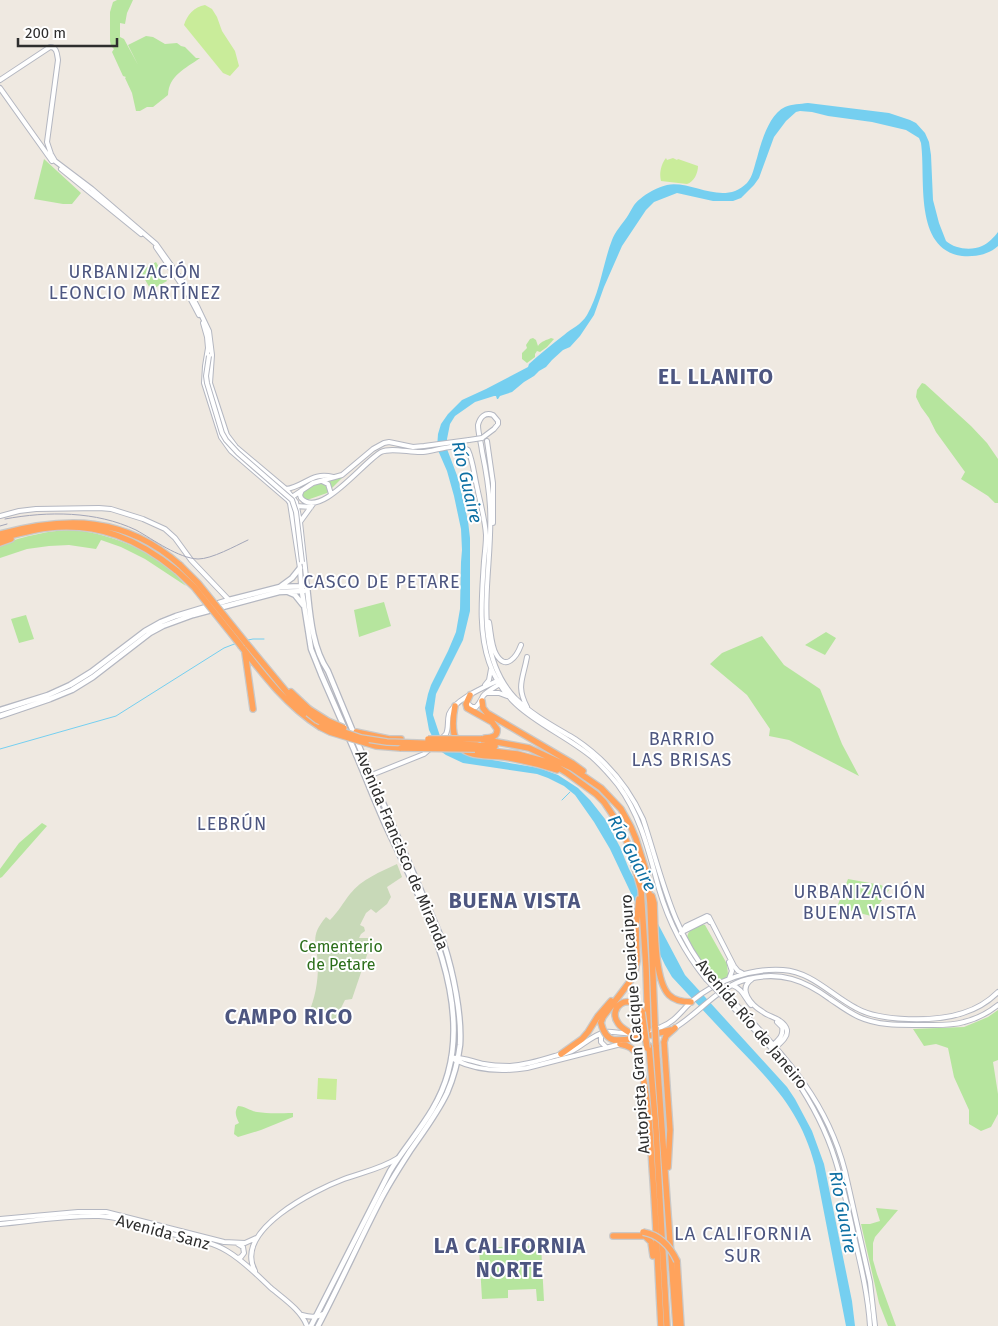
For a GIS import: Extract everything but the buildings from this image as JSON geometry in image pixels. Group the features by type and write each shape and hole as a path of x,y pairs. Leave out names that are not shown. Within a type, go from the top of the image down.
{"highway":[{"name":"Autopista Gran Cacique Guaicaipuro","path":"0,536 28,527 80,522 118,530 142,539 168,555 288,702 298,712 320,727 376,746 401,748 477,744 532,757 550,763 567,773 596,794 610,810 628,844 640,887 644,928 648,1047 656,1130 667,1326"},
{"name":"Autopista Gran Cacique Guaicaipuro","path":"0,536 61,527 104,531 127,538 179,568"},
{"path":"0,543 24,533"},
{"name":"Autopista Gran Cacique Guaicaipuro","path":"244,647 262,662 309,711 328,721 347,729 389,739 529,748 572,768 601,788 621,809 631,826 645,864 652,903 651,942 656,1045 676,1326"},
{"path":"244,647 253,709"},
{"path":"470,695 461,703 452,723 455,736 461,747 469,753 529,761 567,773"},
{"path":"482,701 483,708 487,713 572,763 601,788"},
{"path":"461,703 468,710 492,722 497,728 497,734 477,744"},
{"path":"446,734 455,736"},
{"path":"640,887 637,916 637,967 633,976 603,1017 602,1028 608,1037 614,1040 643,1037 673,1029"},
{"path":"652,903 656,952 661,978 666,991 676,1000 691,1002"},
{"path":"561,1054 582,1039 603,1008 620,993"},
{"path":"630,1034 617,1023 615,1015 617,1007 623,1002 637,1005 642,1012 648,1047"},
{"path":"667,1192 670,1130 664,1042 666,1036 673,1029"},
{"path":"620,1044 632,1049 638,1056 649,1117 660,1326"},
{"path":"660,1326 651,1242 644,1236 613,1234 643,1232 657,1237 669,1247 677,1261 681,1326"}],"main road":[{"path":"280,587 292,578 300,568"},
{"path":"0,710 48,695 70,685 92,672 145,631 161,622 229,600 280,587 301,589"},
{"path":"0,716 72,690 93,677 138,640 162,626 193,615 284,591 308,588"},
{"name":"Avenida Francisco de Miranda","path":"308,588 315,640 319,653 328,671 367,777 440,933 446,950 459,1018 460,1045 446,1094 430,1122 398,1169 379,1203 318,1326"},
{"name":"Avenida Francisco de Miranda","path":"301,589 311,649 429,922 441,956 453,1010 454,1038 446,1080 433,1108 427,1120 398,1158 312,1326"},
{"path":"284,591 295,595 303,605"}],"street":[{"path":"0,80 50,47 56,50 58,60 47,142 50,154 55,162 92,189 152,239 162,250 188,289 209,331 210,383 227,436 236,447 286,489 297,506 308,588"},
{"path":"0,88 53,163 156,246 188,294 204,327 210,348 206,376 222,433 238,453 285,492 294,502 302,562 306,569"},
{"path":"39,142 48,135"},
{"path":"210,348 205,366 204,382 223,441 231,451 288,500 292,507 301,589"},
{"name":"Avenida Río de Janeiro","path":"484,439 485,435 498,424 496,418 490,414 484,415 479,420 478,428 489,491 490,509 482,628 484,648 491,668 509,698 518,707 592,757 619,786 639,821 659,890 671,922 708,977"},
{"path":"300,522 312,506 329,497 377,454 389,450 422,452 468,440 484,439 493,483 494,503 492,529 488,535"},
{"path":"288,500 313,483 346,473 373,448 384,443 389,442 413,447 460,446 466,448 470,455 488,535"},
{"path":"286,489 316,476 328,475 335,477"},
{"path":"322,481 328,484 331,494"},
{"path":"302,490 300,494 301,500 312,506"},
{"path":"292,507 312,506"},
{"path":"0,516 36,509 98,508 111,509 143,519 165,529 175,538 191,560 229,600"},
{"name":"Avenida Río de Janeiro","path":"488,535 486,610 488,644 500,681 528,709 592,752 624,785 643,819 679,934 688,955 773,1048 804,1093 826,1133 835,1158 863,1275 869,1306 870,1326"},
{"path":"300,568 302,562"},
{"path":"486,610 498,657 505,661 511,660 516,656 521,645"},
{"path":"527,657 520,686 521,695 528,709"},
{"path":"479,690 489,680 491,668"},
{"path":"367,777 427,751 446,734 449,715 461,703 475,707 500,681"},
{"path":"470,695 500,681"},
{"path":"487,693 499,693 509,698"},
{"path":"679,934 707,916 709,917 734,966 743,974"},
{"path":"676,922 681,926 688,927 708,919 731,967 732,973 729,979"},
{"path":"684,939 688,927"},
{"path":"451,1058 501,1066 523,1065 570,1052 604,1033 630,1034 651,1031 665,1026 691,1002 708,990 729,979 752,971 775,969 797,972 814,980 856,1009 894,1018 954,1016 978,1007 998,992"},
{"path":"457,1059 485,1070 513,1070 661,1035 696,1013 714,997 732,985 754,978 778,976 798,980 816,989 854,1015 872,1022 941,1025 958,1023 978,1017 998,1006"},
{"path":"754,978 748,982 746,994 757,1008 784,1024 787,1031 785,1038 773,1048"},
{"path":"732,985 740,990 747,1001 760,1013 781,1025 783,1032 780,1048 783,1055"},
{"name":"Avenida Río de Janeiro","path":"730,1002 768,1039 773,1048 783,1055 802,1080 831,1129 841,1155 870,1282 875,1326"},
{"path":"604,1033 600,1036 600,1039 606,1047"},
{"path":"768,1039 782,1039"},
{"path":"256,1273 250,1259 252,1249 256,1238 275,1218 308,1197 398,1158"},
{"name":"Avenida Sanz","path":"0,1219 81,1212 106,1212 224,1242 246,1244 256,1238"},
{"name":"Avenida Sanz","path":"0,1224 100,1216 125,1220 212,1244 225,1249 256,1273 302,1315 308,1326"},
{"path":"238,1244 243,1247 244,1251 238,1258"},
{"path":"302,1315 316,1317 321,1316 325,1312"}],"green space":[{"path":"117,0 133,0 127,13 125,24 120,23 120,37 124,39 138,65 128,45 146,36 153,37 165,44 177,43 185,47 196,58 200,58 175,77 171,82 168,95 153,107 147,107 140,111 136,111 126,77 123,76 112,52 114,49 110,41 110,12 113,2"},
{"path":"205,5 212,9 222,31 235,51 239,66 230,76 223,73 184,25 192,12"},
{"path":"666,158 667,160 678,159 698,166 694,179 687,184 661,181 661,169"},
{"path":"44,159 81,193 72,204 34,199"},
{"path":"156,262 167,281 151,290 140,271"},
{"path":"533,338 538,346 544,341 551,338 554,339 540,352 537,351 535,357 527,363 522,359 522,353 527,348 526,345 530,339"},
{"path":"922,383 971,426 987,443 998,459 998,503 995,503 988,496 961,479 965,472 936,432 916,397 917,390"},
{"path":"343,477 327,493 307,500 304,500 301,494 315,485"},
{"path":"76,530 107,537 137,548 163,564 186,586 145,559 121,547 101,540 96,549 69,545 49,546 27,549 0,558 0,545 37,534"},
{"path":"384,602 391,626 359,637 354,610"},
{"path":"26,615 34,639 19,643 11,619"},
{"path":"826,632 836,638 825,655 805,645"},
{"path":"762,636 784,665 820,689 842,744 859,776 789,740 769,736 770,729 747,695 710,664 722,653"},
{"path":"42,823 47,826 0,878 0,869 19,843"},
{"name":"Cementerio de Petare","path":"397,864 402,877 387,887 391,897 387,904 376,913 371,909 366,913 360,925 364,927 365,931 359,938 371,938 352,999 345,1000 335,1020 308,1015 317,984 318,965 315,940 317,930 326,917 330,920 360,884"},
{"path":"848,879 881,885 889,890 871,916 837,907"},
{"path":"700,924 705,925 727,964 728,975 719,982 698,960 687,939 691,929"},
{"path":"998,1010 998,1060 993,1062 998,1094 998,1114 991,1127 981,1131 969,1124 969,1110 954,1077 948,1048 936,1044 924,1046 913,1029 964,1027 988,1017"},
{"path":"318,1078 337,1079 336,1100 317,1099"},
{"path":"238,1106 262,1113 293,1113 293,1117 238,1137 234,1134 235,1125 239,1123 236,1114"},
{"path":"876,1208 898,1210 875,1237 873,1243 873,1260 896,1326 888,1326 879,1303 861,1224 880,1221"},
{"path":"541,1245 544,1301 537,1301 536,1289 508,1290 508,1298 482,1299 479,1248"}],"water":[{"name":"Río Guaire","path":"808,103 889,113 916,123 925,133 929,142 933,200 946,241 958,247 968,249 982,246 998,232 998,246 990,252 981,255 962,256 946,251 936,240 929,226 925,210 921,143 919,138 906,130 812,112 796,112 786,121 774,137 759,178 741,198 733,201 713,201 677,193 654,202 646,210 622,246 594,315 570,347 563,350 546,367 512,392 500,396 498,399 494,396 475,402 455,416 450,424 447,449 458,478 470,538 470,611 463,640 436,694 433,715 440,736 448,745 469,756 539,768 558,775 578,788 605,819 685,975 787,1087 812,1131 824,1164 852,1301 855,1326 846,1326 815,1166 801,1127 792,1111 770,1082 672,977 610,849 594,822 575,795 564,786 548,778 537,774 463,763 446,755 439,750 429,730 425,708 431,685 456,632 460,609 461,529 447,471 437,448 441,424 462,400 528,367 529,364 585,318 595,297 613,237 638,201 653,190 667,185 677,184 718,193 738,190 751,177 763,137 774,116 785,107"}],"waterway":[{"path":"248,640 264,639"},
{"path":"0,749 116,716 224,648 237,643"},
{"path":"562,800 570,792"}],"tram line":[{"path":"0,526 7,524"}],"railway":[{"path":"5,519 55,514 72,514 105,519 136,530 174,552 198,559 217,555 248,540"}],"district":[{"name":"URBANIZACIÓN LEONCIO MARTÍNEZ","path":"135,282"},
{"name":"EL LLANITO","path":"716,377"},
{"name":"CASCO DE PETARE","path":"382,582"},
{"name":"BARRIO LAS BRISAS","path":"682,750"},
{"name":"LEBRÚN","path":"232,824"},
{"name":"BUENA VISTA","path":"515,901"},
{"name":"URBANIZACIÓN BUENA VISTA","path":"860,902"},
{"name":"CAMPO RICO","path":"289,1017"},
{"name":"LA CALIFORNIA SUR","path":"743,1244"},
{"name":"LA CALIFORNIA NORTE","path":"510,1258"}]}
